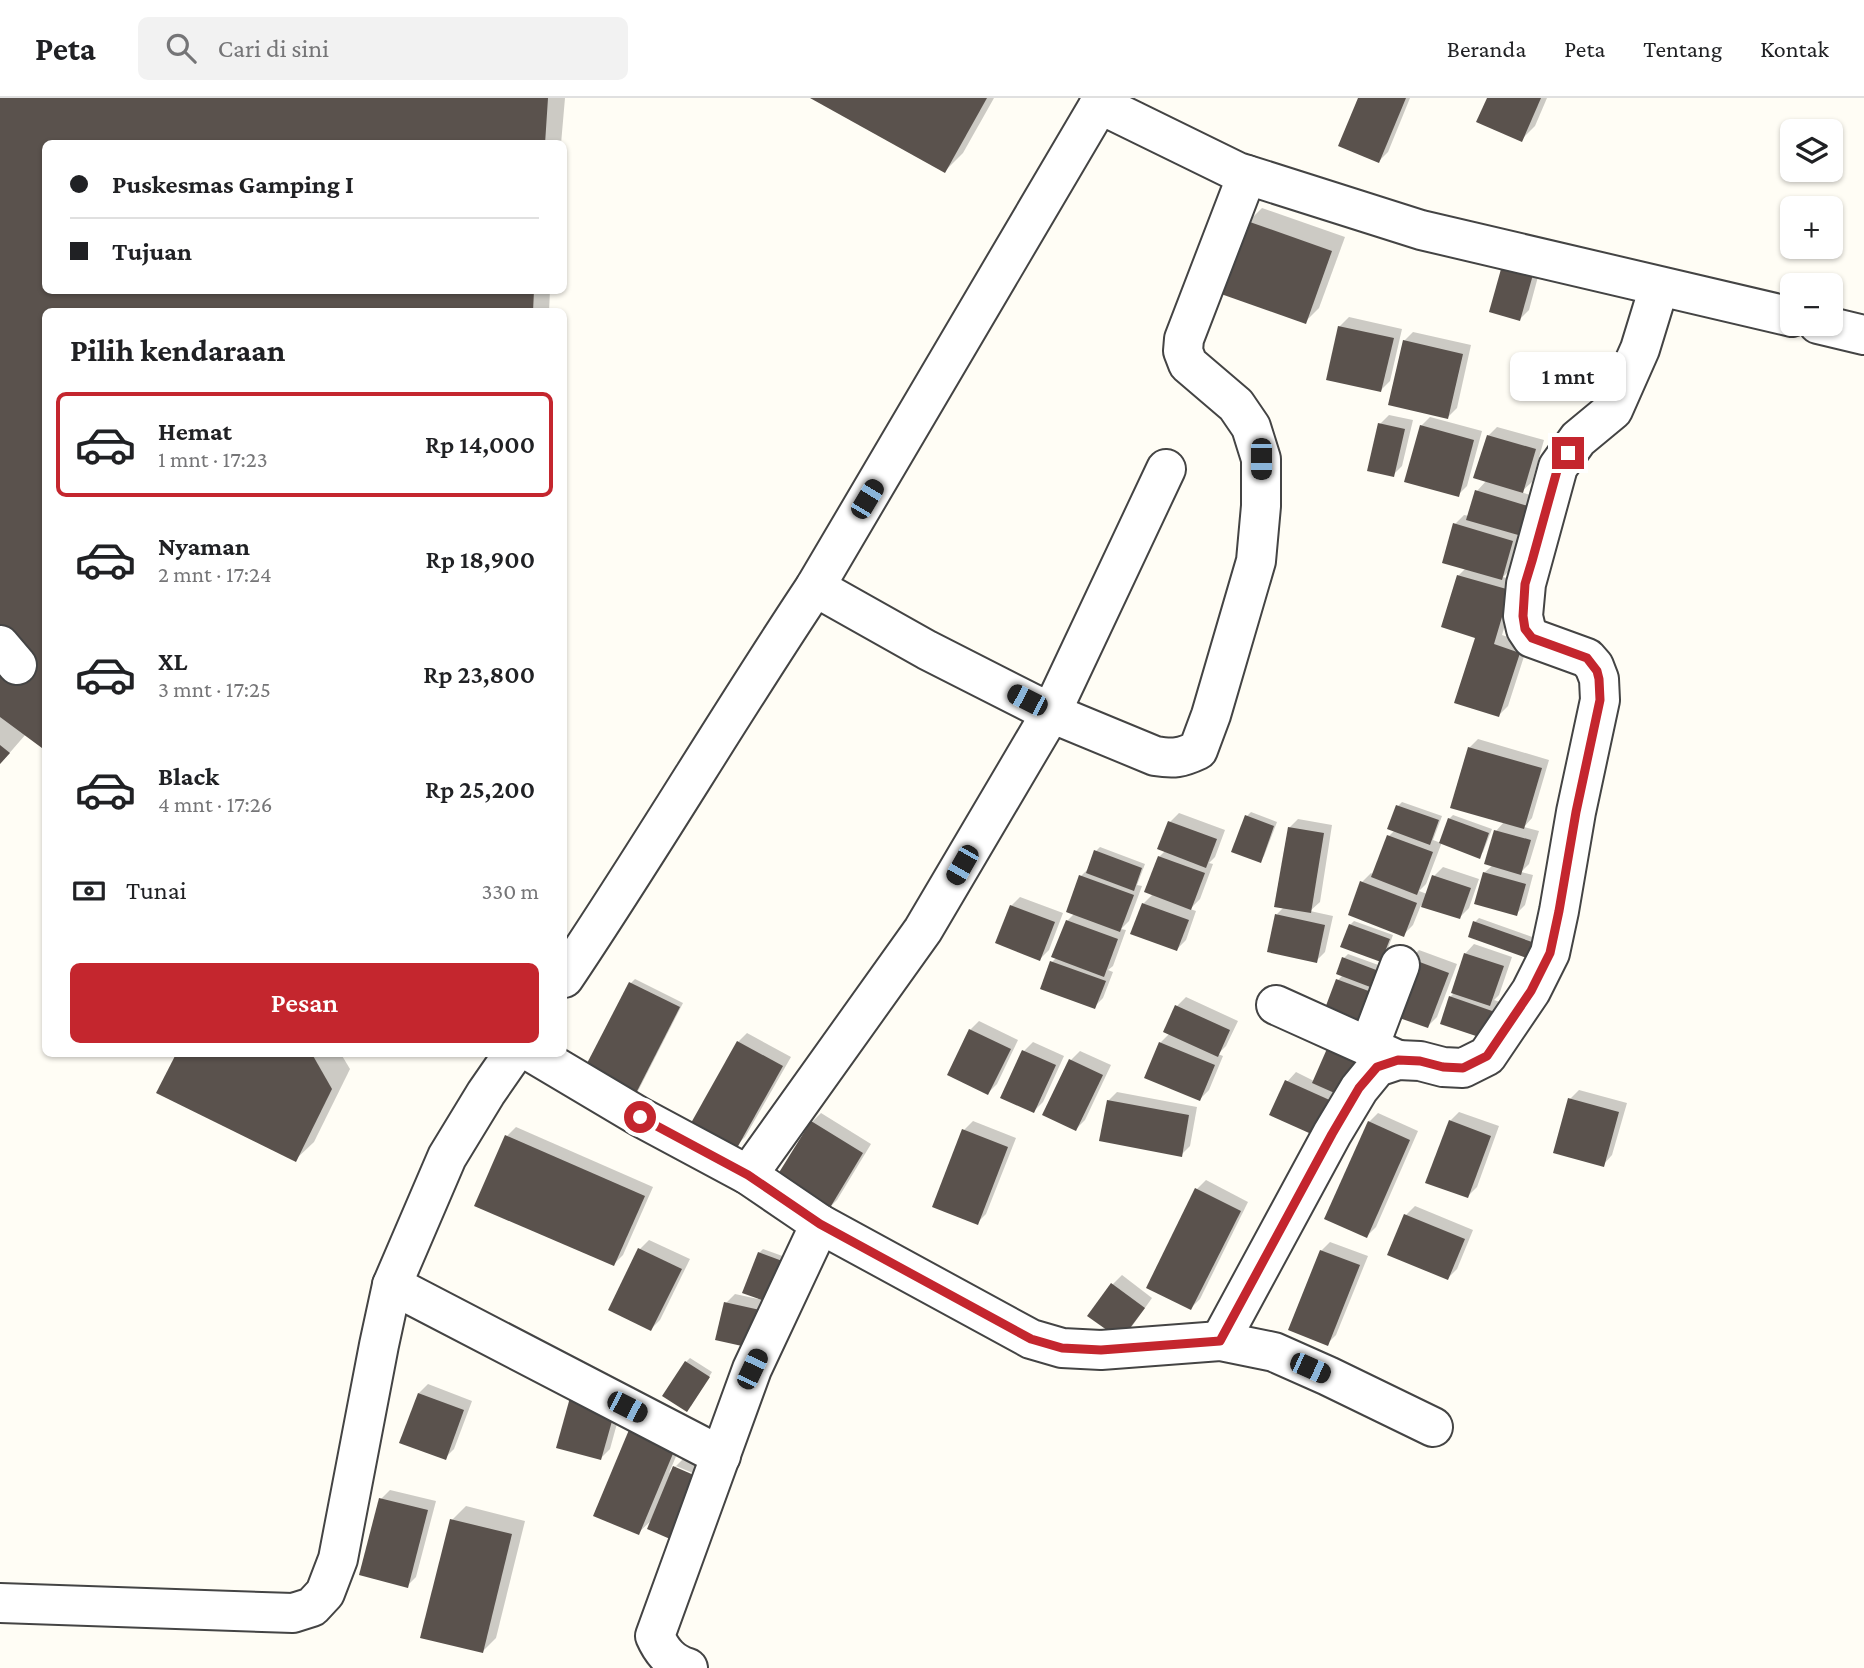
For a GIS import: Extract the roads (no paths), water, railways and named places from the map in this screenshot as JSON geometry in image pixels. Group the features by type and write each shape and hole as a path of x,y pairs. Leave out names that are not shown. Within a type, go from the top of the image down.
{"street":[{"path":"567,973 815,587 1101,101 1247,175 1421,230 1780,314"},
{"path":"815,587 927,650 1051,713 1155,756 1173,759 1198,750 1255,561 1261,506 1261,459 1251,427 1236,405 1188,363 1183,351 1184,339 1247,175"},
{"path":"1276,1005 1384,1053 1443,1067 1463,1068 1487,1056 1531,991 1550,953 1600,700 1599,679 1594,666 1587,658 1532,638 1525,629 1525,584 1558,467 1578,439 1613,410 1640,349 1659,287"},
{"path":"1843,330 1864,335"},
{"path":"748,1175 923,930 1051,713 1166,469"},
{"path":"1220,1341 1332,1134 1359,1088 1377,1067 1384,1053 1400,965"},
{"path":"0,1603 293,1613 312,1607 325,1593 338,1559 392,1285 447,1157 511,1057"},
{"path":"539,1057 640,1117 748,1175 820,1224 1031,1339 1062,1348 1101,1350 1220,1341 1274,1352 1433,1427"},
{"path":"688,1668 678,1665 661,1651 656,1636 752,1369 820,1224"},
{"path":"392,1285 721,1456"}]}
